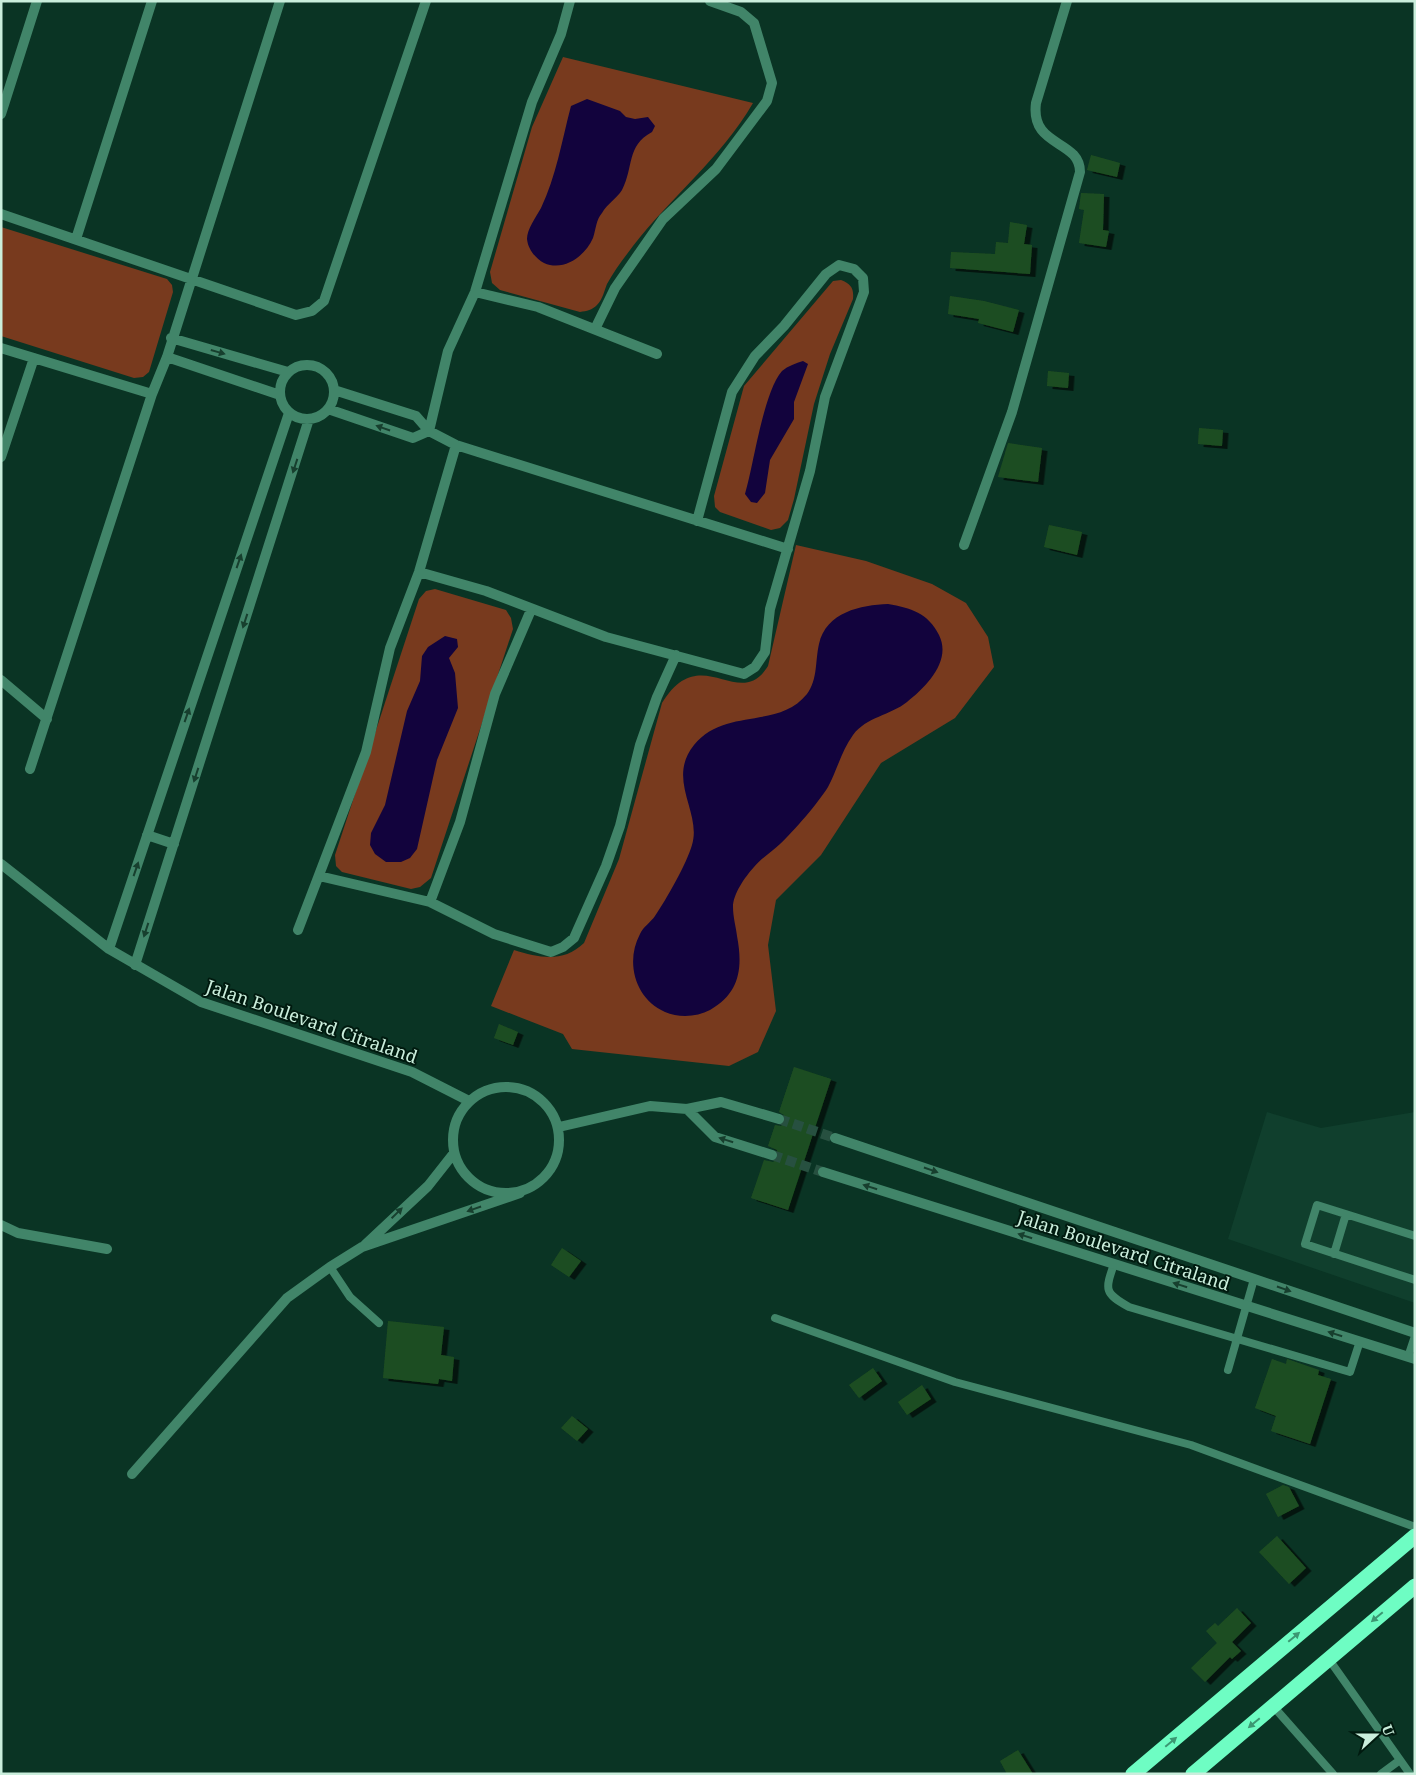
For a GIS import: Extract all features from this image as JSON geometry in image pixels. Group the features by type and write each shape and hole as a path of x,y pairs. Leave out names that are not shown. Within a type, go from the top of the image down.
{"highway":[{"path":"1134,1774 1415,1536"},
{"path":"1194,1774 1328,1658 1415,1586"}],"street":[{"path":"1,114 37,1"},
{"path":"76,239 152,1"},
{"path":"30,769 152,394 167,357 171,338 280,1"},
{"path":"1,214 296,315 312,311 324,300 426,1"},
{"path":"429,431 448,351 475,292 532,102 561,34 570,1"},
{"path":"595,329 615,288 663,219 716,169 767,101 772,83 754,23 741,12 710,1"},
{"path":"964,545 1012,412 1080,172 1079,162 1075,156 1039,130 1034,117 1036,103 1067,1"},
{"path":"419,572 486,591 531,610 606,637 744,674 755,667 765,652 770,609 810,471 825,397 864,292 863,278 854,269 839,265 826,274 784,326 754,356 732,392 697,521"},
{"path":"475,292 538,307 657,354"},
{"path":"171,338 288,372"},
{"path":"1,348 152,394"},
{"path":"167,357 280,395"},
{"path":"1,457 34,358"},
{"path":"302,366 316,367 328,376 334,390 328,410 320,416 310,419 299,418 289,413 280,395 281,382 288,372 302,366"},
{"path":"334,390 416,416 429,431 456,445 788,550"},
{"path":"328,410 412,438 429,431"},
{"path":"109,949 289,413"},
{"path":"135,965 310,419"},
{"path":"298,930 366,752 390,648 419,572 456,445"},
{"path":"430,902 460,822 479,745 495,694 531,610"},
{"path":"319,876 430,902 494,934 551,952 564,947 574,938 606,866 620,826 640,745 657,697 676,655"},
{"path":"1,680 47,719"},
{"path":"147,835 174,844"},
{"name":"Jalan Boulevard Citraland","path":"1,864 109,949 201,1002 412,1072 468,1101"},
{"path":"362,1247 520,1193 544,1179 559,1155 559,1127 545,1102 521,1087 493,1087 468,1101 454,1125 454,1153 467,1178 475,1183 492,1192 520,1193"},
{"path":"559,1127 650,1106 687,1109 721,1102 779,1119"},
{"path":"687,1109 716,1137 772,1155"},
{"name":"Jalan Boulevard Citraland","path":"835,1138 1415,1334"},
{"path":"132,1474 287,1298 362,1247 428,1186 454,1153"},
{"name":"Jalan Boulevard Citraland","path":"823,1172 1411,1358"},
{"path":"1,1225 18,1234 107,1249"}],"lane":[{"path":"1415,1236 1317,1205 1304,1244 1415,1280"},
{"path":"1334,1254 1346,1214"},
{"path":"1114,1264 1107,1286 1111,1297 1129,1307 1350,1372 1360,1341"},
{"path":"330,1267 350,1297 378,1323"},
{"path":"1228,1370 1254,1279"},
{"path":"775,1318 955,1382 1191,1445 1415,1527"},
{"path":"1411,1358 1415,1334"},
{"path":"1328,1658 1410,1774"},
{"path":"1274,1706 1333,1774"},
{"path":"1381,1774 1400,1760"}],"shaded area":[{"path":"563,57 753,103 726,142 633,246 607,284 599,303 587,311 580,312 500,290 492,283 490,272 532,127"},
{"path":"587,99 620,111 626,117 635,119 648,117 655,126 652,132 634,150 622,190 600,216 593,238 585,251 566,264 552,265 544,263 532,253 527,235 551,184 571,106"},
{"path":"1,227 167,279 172,285 173,292 149,372 143,377 134,378 1,336"},
{"path":"841,280 851,287 853,299 830,354 814,404 788,520 780,528 771,530 720,512 715,507 714,496 744,386 833,281"},
{"path":"803,361 808,364 794,402 794,419 770,460 765,493 757,503 751,502 745,494 769,395 782,371"},
{"path":"796,545 866,561 932,584 966,603 988,637 994,667 955,718 881,763 821,855 776,900 768,945 776,1011 758,1052 729,1066 572,1049 563,1034 491,1006 514,950 542,957 551,957 568,954 584,943 619,859 662,703 677,685 691,677 705,676 745,683 757,678 768,666"},
{"path":"435,589 506,610 511,618 513,629 431,878 420,887 411,889 342,872 336,866 335,855 419,599 426,591"},
{"path":"888,604 904,607 930,621 939,635 942,645 940,664 929,681 907,702 858,729 849,741 828,787 806,817 777,847 757,864 743,881 737,891 733,907 739,948 739,969 737,979 728,996 710,1010 699,1014 682,1016 665,1012 646,998 640,989 633,968 633,956 640,934 665,901 692,845 694,833 693,820 686,796 683,771 686,758 694,745 707,733 721,726 767,716 795,705 811,688 815,676 819,644 829,624 846,612 867,606"},
{"path":"445,636 457,639 458,647 449,658 455,673 458,708 437,760 417,849 410,858 401,862 386,862 375,854 370,845 371,833 385,805 407,711 420,681 422,656 428,647"},
{"path":"1267,1112 1321,1128 1415,1112 1415,1303 1228,1239"}],"building":[{"path":"1091,155 1120,163 1117,177 1087,170"},
{"path":"1081,193 1104,194 1103,230 1109,231 1106,247 1079,243 1084,210 1079,209"},
{"path":"1010,222 1027,225 1024,244 1032,245 1030,274 950,268 951,252 995,254 996,242 1008,243"},
{"path":"950,296 984,301 1019,310 1013,332 978,323 979,319 948,314"},
{"path":"1048,371 1069,373 1068,388 1047,386"},
{"path":"1199,428 1223,430 1222,446 1198,444"},
{"path":"1008,443 1042,448 1038,482 998,477"},
{"path":"1049,525 1082,532 1077,555 1044,547"},
{"path":"499,1024 518,1032 513,1045 494,1038"},
{"path":"794,1067 831,1079 788,1210 751,1198 764,1160 773,1162 778,1158 777,1150 768,1146 775,1125 781,1126 785,1121 784,1115 779,1112"},
{"path":"562,1248 581,1261 569,1277 551,1265"},
{"path":"388,1321 444,1327 441,1355 454,1357 452,1381 439,1379 438,1384 383,1378"},
{"path":"1272,1359 1286,1364 1287,1359 1293,1361 1319,1370 1318,1375 1331,1379 1310,1444 1271,1431 1276,1416 1255,1408"},
{"path":"873,1368 882,1381 859,1398 849,1385"},
{"path":"922,1385 931,1399 907,1415 898,1402"},
{"path":"572,1416 588,1429 577,1441 561,1428"},
{"path":"1283,1485 1289,1487 1299,1506 1278,1517 1266,1494"},
{"path":"1277,1536 1306,1568 1289,1584 1259,1552"},
{"path":"1237,1608 1251,1623 1232,1642 1241,1651 1232,1659 1230,1657 1205,1682 1191,1668 1217,1643 1206,1631 1215,1623 1218,1626"},
{"path":"1018,1750 1033,1774 1007,1774 1000,1761"}],"tunnel":[{"path":"779,1119 835,1138"},
{"path":"772,1155 823,1172"}]}
